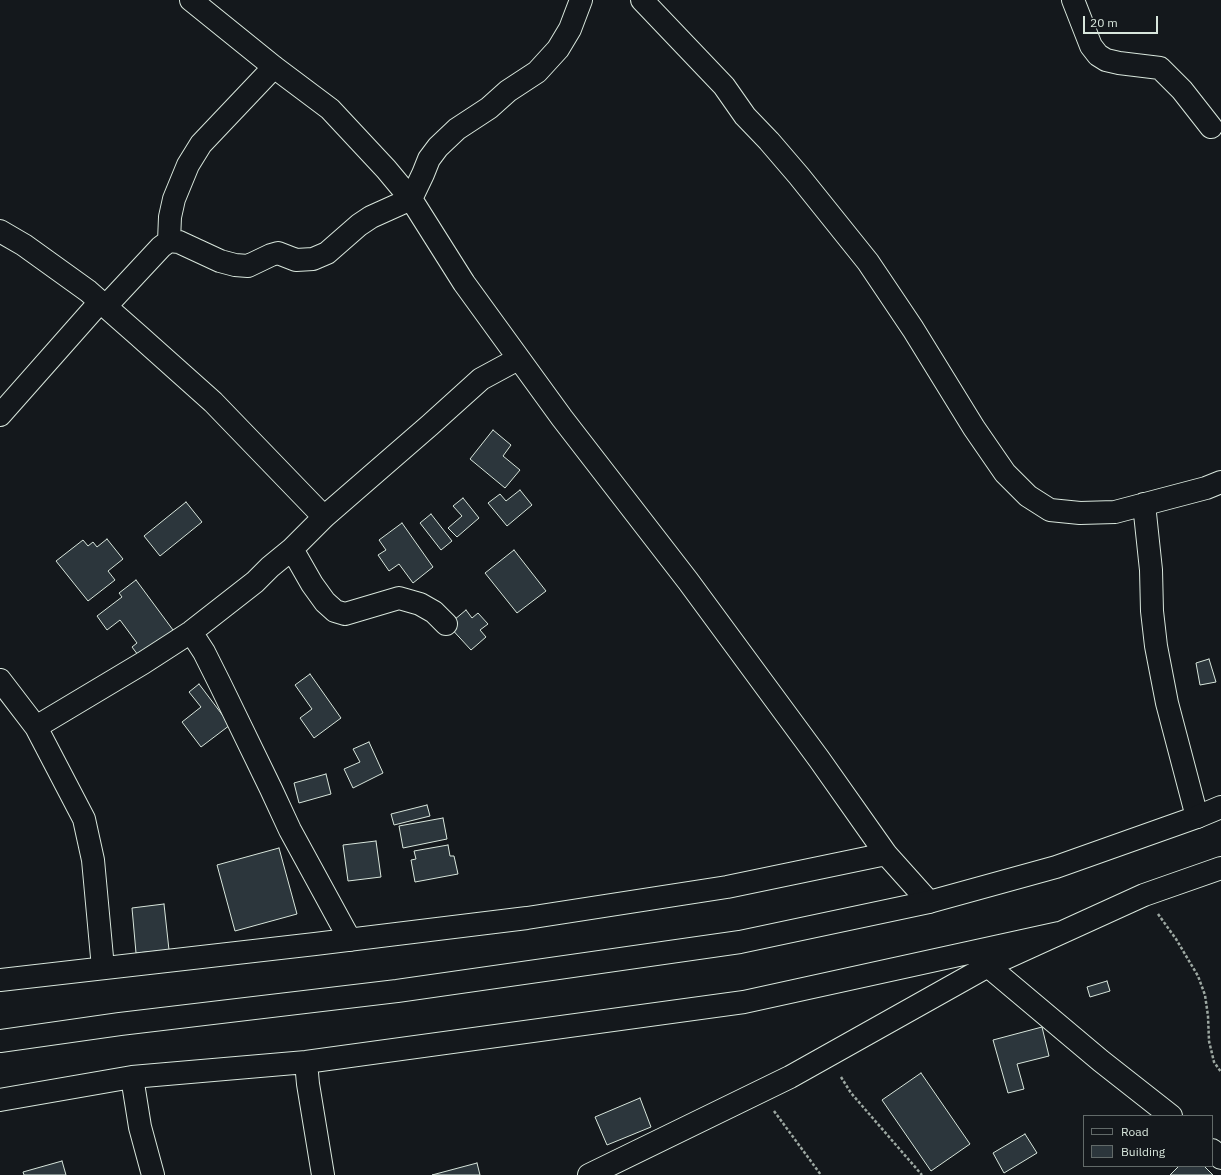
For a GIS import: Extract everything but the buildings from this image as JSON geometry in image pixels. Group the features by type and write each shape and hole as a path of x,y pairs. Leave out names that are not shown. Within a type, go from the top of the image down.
{"street":[{"path":"191,0 274,67 330,109 386,169 411,199 464,283 518,359 688,581 886,854 928,902"},
{"path":"169,241 179,242 220,261 235,265 248,266 271,254 278,254 296,260 313,259 327,253 359,225 371,217 411,199 429,158 438,147 457,128 489,108 508,92 537,72 558,49 570,29 581,0"},
{"path":"642,0 724,86 745,116 774,147 868,262 913,329 974,428 1005,473 1028,496 1050,510 1080,513 1115,512 1206,488 1221,482"},
{"path":"1073,0 1091,46 1098,55 1106,60 1119,63 1160,68 1182,90 1211,126"},
{"path":"0,415 103,304 169,241 171,211 174,199 188,165 201,144 274,67"},
{"path":"0,231 24,245 88,291 103,304 213,402 324,517"},
{"path":"36,727 143,663 191,632 233,600 292,550 324,517 481,379 518,359"},
{"path":"1144,504 1151,570 1152,611 1156,646 1169,711 1197,817"},
{"path":"292,550 312,584 325,602 335,611 345,614 399,598 420,604 434,612 446,624"},
{"path":"191,632 210,665 290,830 350,940"},
{"path":"0,680 36,727 84,819 93,860 103,968"},
{"path":"0,1041 120,1024 397,991 740,942 928,902 1056,867 1221,807"},
{"path":"0,980 527,918 727,887 886,854"},
{"path":"589,1175 790,1077 988,966 1144,895 1221,868"},
{"path":"0,1100 132,1077 306,1062 744,1002 1059,933"},
{"path":"988,966 1101,1061 1170,1115"},
{"path":"306,1062 308,1084 323,1175"},
{"path":"132,1077 140,1127 153,1175"},
{"path":"1213,1151 1221,1158"}],"path":[{"path":"1144,895 1176,939 1198,976 1205,995 1209,1041 1214,1062 1221,1072"},
{"path":"828,1056 851,1093 922,1175"},
{"path":"760,1092 820,1175"}]}
